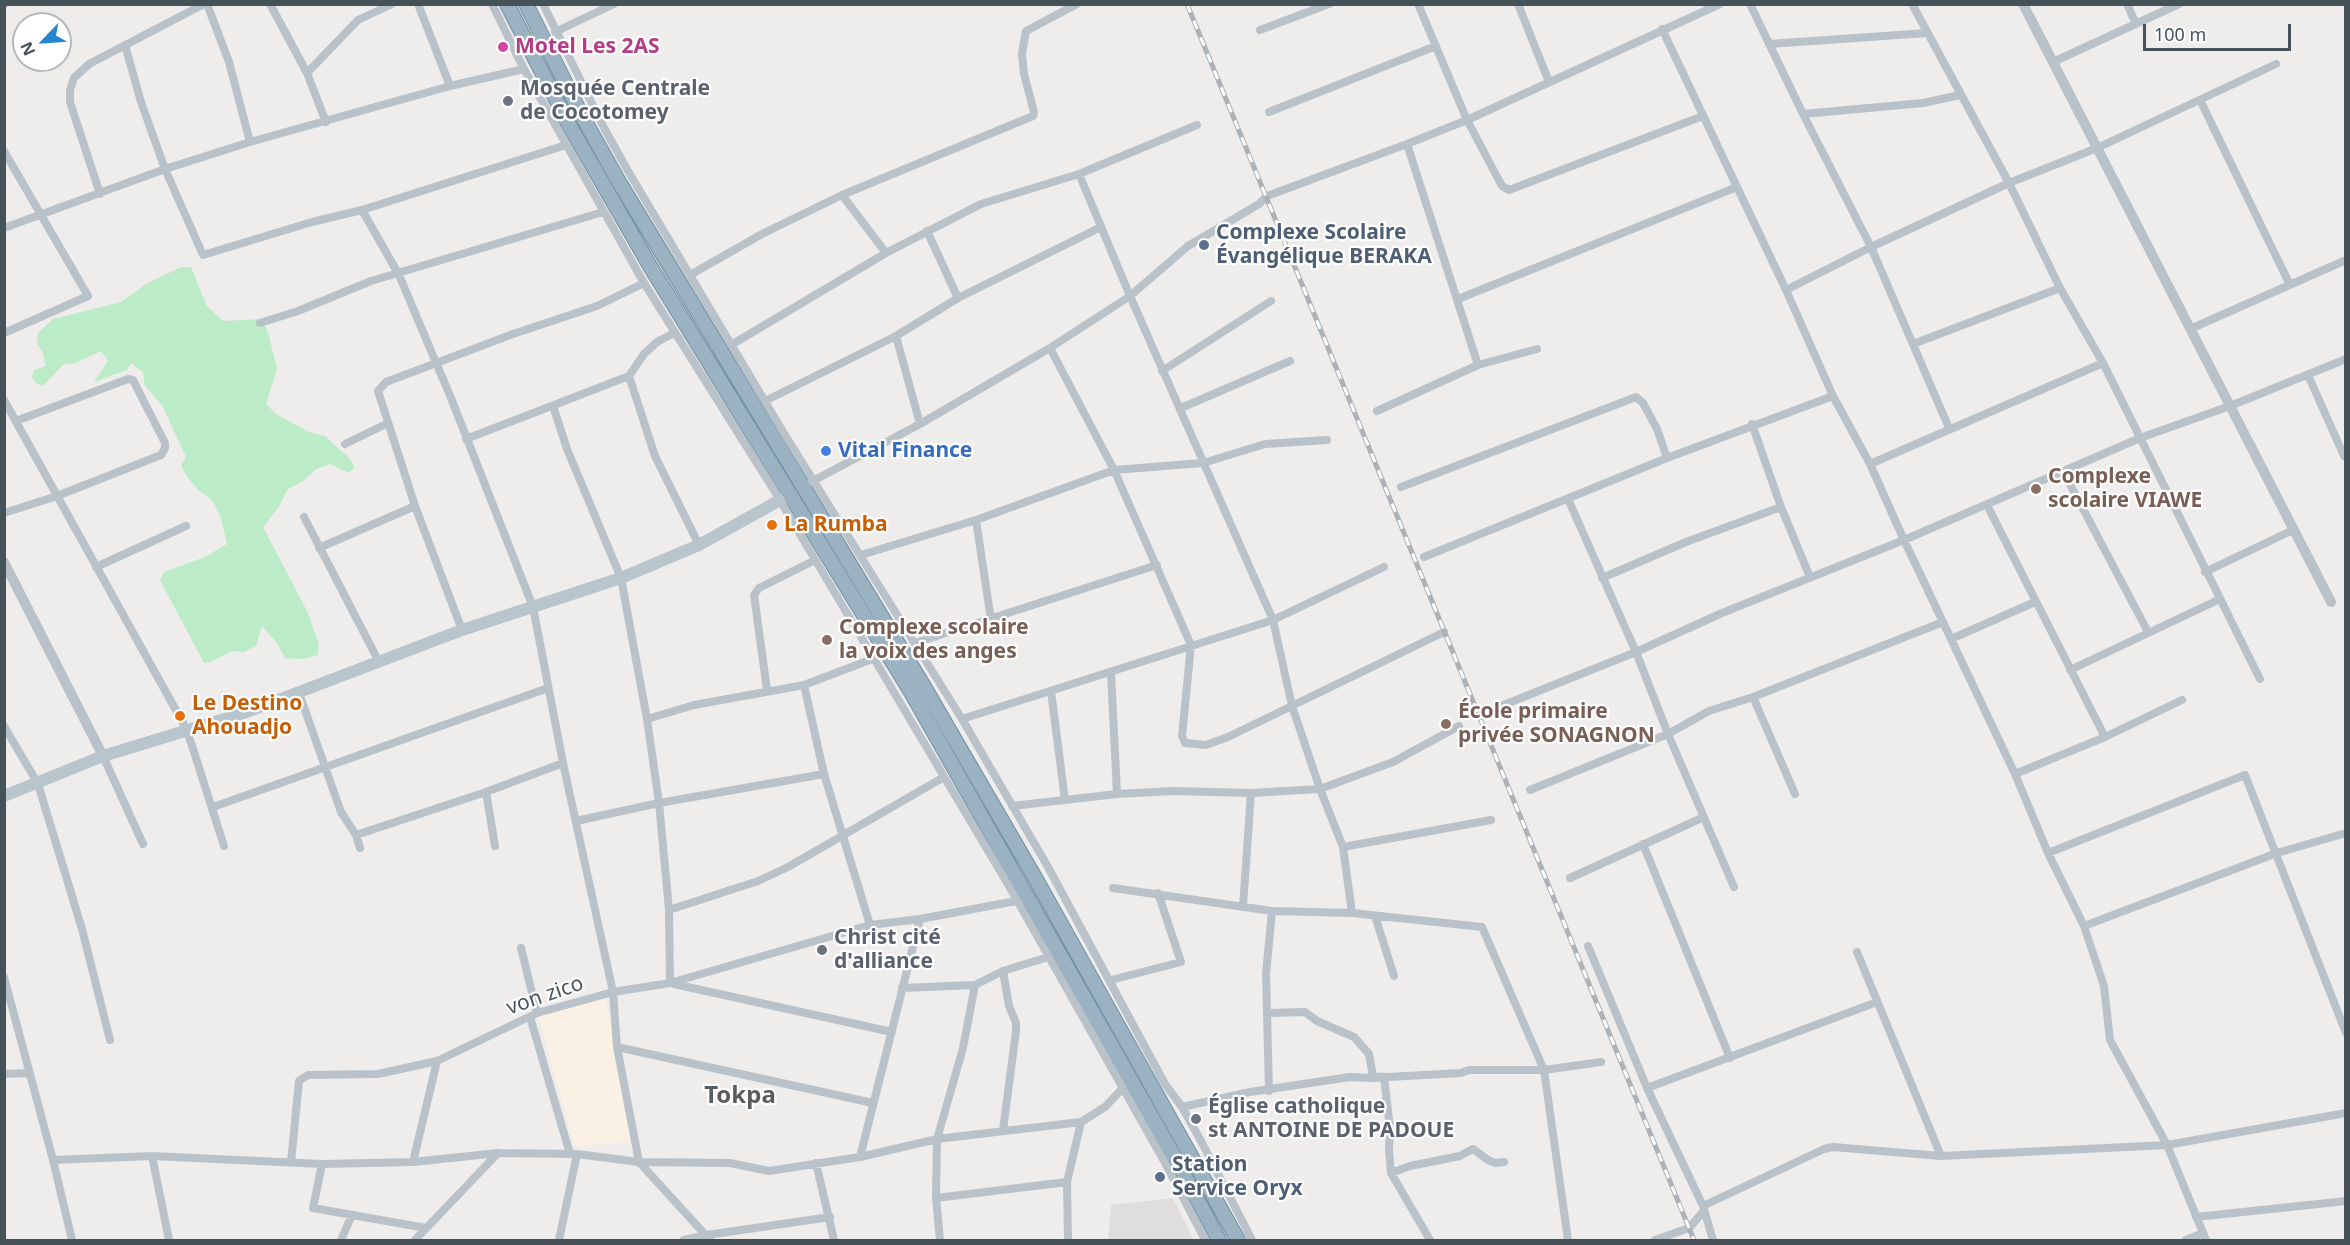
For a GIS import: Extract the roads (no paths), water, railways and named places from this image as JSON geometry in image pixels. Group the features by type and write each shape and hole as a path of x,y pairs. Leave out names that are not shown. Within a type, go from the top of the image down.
{"highway":[{"path":"507,4 568,123 786,497 917,702 1169,1146 1219,1240"},
{"path":"526,4 582,116 619,182 676,279 809,483 1033,874 1238,1240"}],"main road":[{"path":"4,796 103,756 299,693 378,660 462,630 621,578 699,545 786,497"}],"street":[{"path":"100,194 70,102 70,90 74,78 88,64 206,4 230,62 250,141"},
{"path":"270,4 307,73 326,122"},
{"path":"307,73 358,20 392,4"},
{"path":"418,4 450,86"},
{"path":"492,4 524,69 644,283 674,333 786,497 815,560 875,658 1016,901 1164,1161 1205,1240"},
{"path":"543,4 604,128 765,401 809,483 861,555 962,719 1111,980 1165,1084 1182,1107 1252,1240"},
{"path":"555,32 614,4"},
{"path":"690,275 762,234 842,195 1032,116 1034,112 1024,74 1022,53 1026,31 1077,4"},
{"path":"1260,30 1329,4"},
{"path":"1418,4 1467,120 1502,186 1509,190 1703,116"},
{"path":"1518,4 1549,82"},
{"path":"786,497 920,424 1050,348 1130,296 1188,246 1259,204 1267,196 1467,120 1720,4"},
{"path":"1750,4 1870,247 1949,428"},
{"path":"1912,4 2009,183 2060,288 2103,363 2260,679"},
{"path":"2023,4 2331,603"},
{"path":"2127,4 2136,24"},
{"path":"2053,62 2179,4"},
{"path":"1662,29 1786,290 1833,396 1870,464 2015,774 2048,853 2084,926 2104,986 2110,1040 2167,1145 2204,1237 2186,1240"},
{"path":"1769,44 1927,33"},
{"path":"125,45 141,102 165,169 202,255 312,222 362,210 566,145"},
{"path":"1269,112 1436,46"},
{"path":"1786,290 1870,247 2009,183 2097,148 2276,64"},
{"path":"4,228 165,169 250,141 326,122 450,86 524,69"},
{"path":"1803,114 1923,103 1960,95"},
{"path":"2200,100 2290,285"},
{"path":"731,345 886,253 981,204 1078,174 1197,125"},
{"path":"1407,144 1478,365"},
{"path":"4,151 88,296 4,333"},
{"path":"1078,174 1273,620 1292,706 1320,789 1343,847 1352,913"},
{"path":"1458,299 1737,187"},
{"path":"842,195 886,253"},
{"path":"362,210 399,275 451,398 533,607 563,763 613,992 617,1047 639,1162 709,1238"},
{"path":"260,323 298,311 371,281 399,275 603,212"},
{"path":"765,401 896,336 958,298 1101,227"},
{"path":"927,231 958,298"},
{"path":"2190,329 2346,260"},
{"path":"462,630 415,506 378,391 386,382 513,334 597,306 644,283"},
{"path":"1913,344 2060,288"},
{"path":"1162,370 1271,301"},
{"path":"466,440 630,376 644,354 657,342 674,333"},
{"path":"896,336 920,424"},
{"path":"1050,348 1114,470 1191,645 1182,736 1185,743 1206,745 1228,737 1444,632"},
{"path":"1377,411 1478,365 1537,349"},
{"path":"1496,708 1904,540 2140,438 2230,406 2346,359"},
{"path":"1180,408 1290,360"},
{"path":"1870,464 2103,363"},
{"path":"2308,375 2344,456"},
{"path":"630,376 655,456 699,545"},
{"path":"4,513 57,496 161,455 165,443 134,381 128,379 16,421"},
{"path":"1424,557 1752,424 1833,396"},
{"path":"1401,487 1636,397 1644,403 1657,429 1667,458"},
{"path":"4,400 187,730 224,846"},
{"path":"553,406 567,449 621,578 647,720 659,803 669,910 670,983"},
{"path":"345,444 388,423"},
{"path":"1752,424 1781,507 1810,577"},
{"path":"861,555 976,520 1114,470 1203,463 1266,444 1327,440"},
{"path":"2063,471 2148,632"},
{"path":"1568,499 1636,652 1668,734 1734,887"},
{"path":"1987,505 2105,737"},
{"path":"319,548 415,506"},
{"path":"1602,578 1686,542 1781,507"},
{"path":"304,517 378,660"},
{"path":"976,520 991,620"},
{"path":"96,567 186,526"},
{"path":"2205,572 2294,530"},
{"path":"768,690 754,595 759,588 815,560"},
{"path":"4,562 103,756 143,844"},
{"path":"915,643 1157,566"},
{"path":"962,719 1273,620 1384,567"},
{"path":"2070,670 2220,599"},
{"path":"1951,639 2035,602"},
{"path":"1530,790 1668,734 1709,711 1753,697 1943,622"},
{"path":"647,720 694,705 804,685 875,658"},
{"path":"1111,673 1117,794"},
{"path":"804,685 824,774 870,925"},
{"path":"213,807 548,687"},
{"path":"1051,691 1065,800"},
{"path":"299,693 324,767 342,812 360,848"},
{"path":"1753,697 1795,794"},
{"path":"2015,774 2105,737 2182,700"},
{"path":"4,726 38,784 82,929 110,1040"},
{"path":"1012,806 1117,794 1320,789 1393,762 1459,726"},
{"path":"356,836 563,763"},
{"path":"576,820 824,774"},
{"path":"2048,853 2245,776 2342,1017 2346,1033"},
{"path":"669,910 758,881 844,836 944,777"},
{"path":"486,792 495,846"},
{"path":"1243,906 1251,792"},
{"path":"1570,878 1704,816"},
{"path":"1343,847 1491,820"},
{"path":"2084,926 2277,853 2346,833"},
{"path":"1644,844 1730,1058"},
{"path":"1113,888 1272,911 1352,913 1482,927 1544,1070 1568,1240"},
{"path":"1111,980 1181,962 1158,893"},
{"path":"670,983 870,925 920,919 1016,901"},
{"path":"1269,1090 1269,1013 1266,974 1272,911"},
{"path":"1375,916 1394,976"},
{"path":"860,1157 920,919"},
{"path":"1587,946 1647,1088 1703,1209 1713,1240"},
{"path":"521,948 534,1015 573,1154 559,1240"},
{"path":"1857,952 1941,1156"},
{"path":"902,988 975,985 1004,971 1048,957"},
{"path":"1003,1130 1016,1031 1016,1023 1009,1006 1004,971"},
{"path":"4,977 72,1240"},
{"path":"670,983 892,1032"},
{"name":"von zico","path":"291,1162 299,1081 308,1075 378,1074 437,1061 534,1015 613,992 670,983"},
{"path":"940,1240 936,1198 937,1139 963,1048 975,985"},
{"path":"1647,1088 1877,1002"},
{"path":"1269,1013 1305,1012 1317,1021 1354,1037 1369,1054 1373,1076 1384,1077"},
{"path":"617,1047 873,1103"},
{"path":"413,1162 437,1061"},
{"path":"1182,1107 1251,1092 1350,1077 1461,1073 1469,1070 1544,1070 1600,1062"},
{"path":"4,1074 29,1073"},
{"path":"1384,1077 1390,1128 1391,1173 1430,1240"},
{"path":"53,1160 152,1156 322,1164 413,1162 498,1153 573,1154 639,1162 730,1163 769,1171 860,1157 937,1139 1081,1122 1105,1107 1122,1089"},
{"path":"1655,1240 1672,1237 1689,1228 1703,1209 1824,1149 1841,1147 1941,1156 2167,1145 2346,1113"},
{"path":"1068,1240 1067,1182 1081,1122"},
{"path":"1391,1173 1410,1166 1460,1156 1473,1149 1488,1160 1495,1163 1503,1162"},
{"path":"415,1240 498,1153"},
{"path":"152,1156 169,1240"},
{"path":"816,1163 834,1240"},
{"path":"322,1164 313,1208 426,1228"},
{"path":"936,1198 1067,1182"},
{"path":"2196,1217 2346,1201"},
{"path":"341,1240 352,1215"},
{"path":"684,1240 709,1238 830,1217"}],"railway":[{"path":"1187,4 1694,1240"}],"place":[{"name":"Motel Les 2AS","path":"503,47"},
{"name":"Mosquée Centrale de Cocotomey","path":"508,101"},
{"name":"Complexe Scolaire Évangélique BERAKA","path":"1204,245"},
{"name":"Vital Finance","path":"826,451"},
{"name":"Complexe scolaire VIAWE","path":"2036,489"},
{"name":"La Rumba","path":"772,525"},
{"name":"Complexe scolaire la voix des anges","path":"827,640"},
{"name":"Le Destino Ahouadjo","path":"180,716"},
{"name":"École primaire privée SONAGNON","path":"1446,724"},
{"name":"Christ cité d'alliance","path":"822,950"},
{"name":"Église catholique st ANTOINE DE PADOUE","path":"1196,1119"},
{"name":"Station Service Oryx","path":"1160,1177"}],"district":[{"name":"Tokpa","path":"740,1096"}]}
